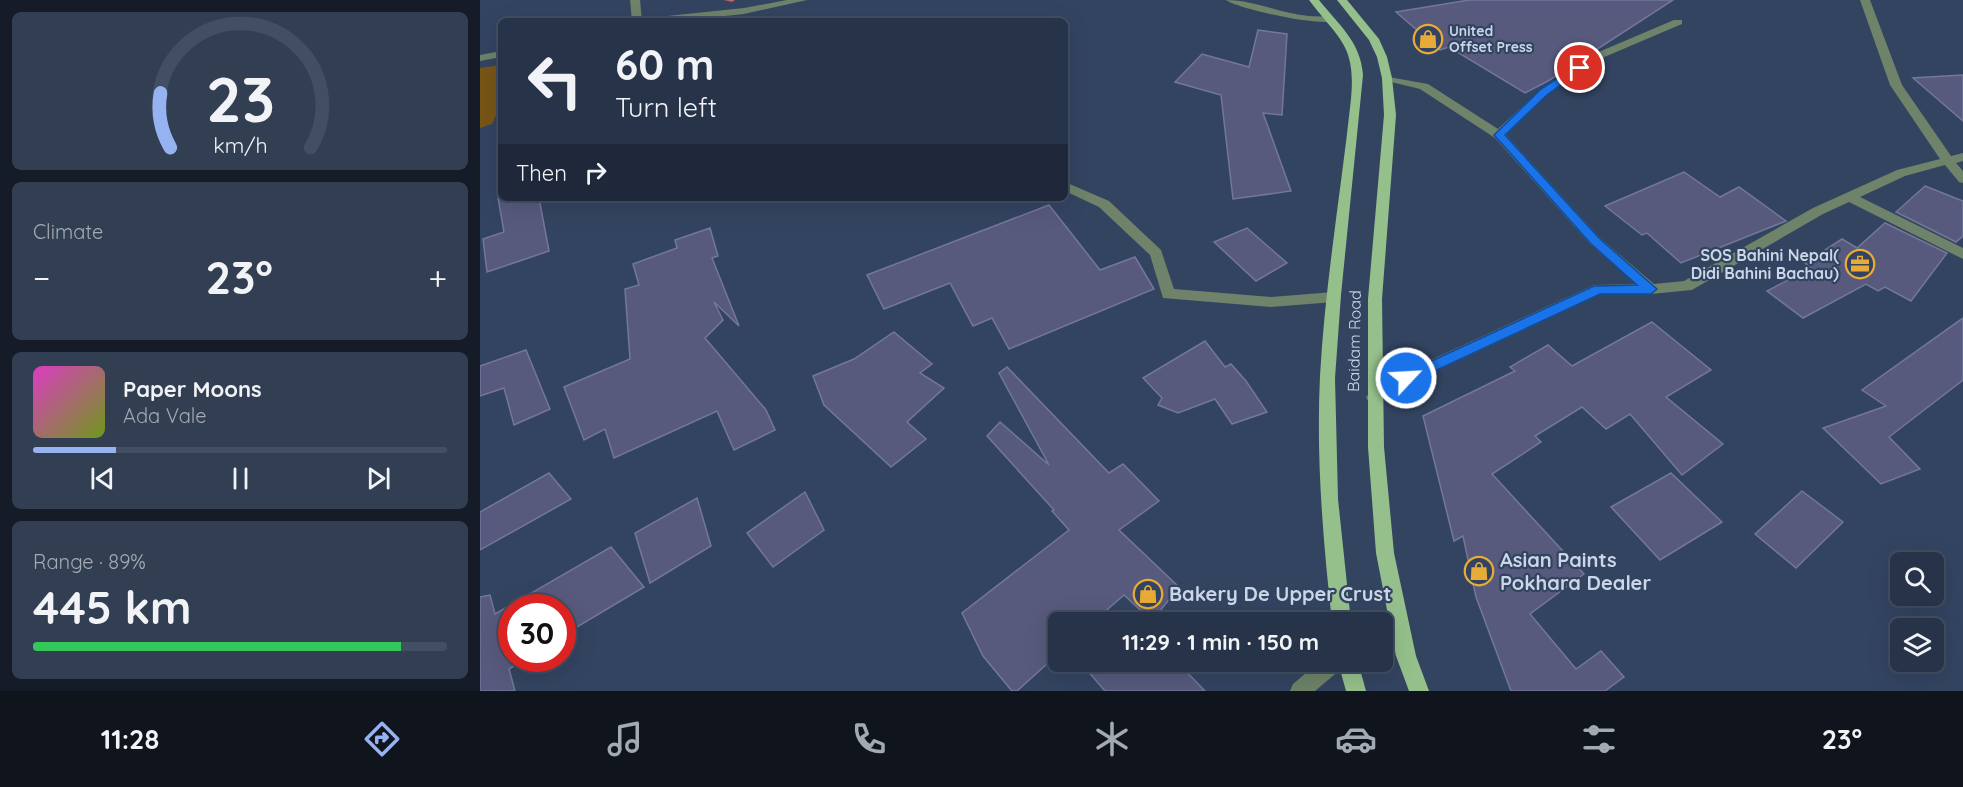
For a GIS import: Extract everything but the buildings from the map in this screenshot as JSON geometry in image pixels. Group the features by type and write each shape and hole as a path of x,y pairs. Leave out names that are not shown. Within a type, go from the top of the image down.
{"main road":[{"name":"Baidam Road","path":"1314,0 1349,43 1355,58 1358,77 1349,185 1334,297 1325,436 1332,547 1341,612"},
{"name":"Baidam Road","path":"1342,0 1374,39 1383,57 1387,78 1390,115 1375,299 1376,447 1385,553 1406,656 1419,691"},
{"path":"1351,672 1356,691"}],"street":[{"path":"635,0 637,18"},
{"path":"677,18 744,11 802,0"},
{"path":"1231,0 1306,19 1331,20"},
{"path":"1865,0 1896,85 1947,160 1963,178"},
{"path":"1499,135 1544,92 1598,56 1678,21"},
{"path":"480,58 498,55"},
{"path":"1387,78 1424,86 1499,135 1595,241 1651,289"},
{"path":"1374,397 1385,388 1599,289 1687,286 1818,211 1901,173 1963,157"},
{"path":"1068,187 1104,204 1156,253 1168,294 1271,302 1334,297"},
{"path":"1850,197 1963,254"},
{"path":"1300,691 1322,672"}],"shaded area":[{"path":"498,65 498,111 492,124 480,128 480,68"}],"waterway":[{"path":"727,0 732,0"}],"place":[{"name":"United Offset Press","path":"1428,39"},
{"name":"SOS Bahini Nepal( Didi Bahini Bachau)","path":"1860,264"},
{"name":"Asian Paints Pokhara Dealer","path":"1479,571"},
{"name":"Bakery De Upper Crust","path":"1148,594"}],"route":[{"path":"1406,378 1599,289 1651,289 1595,241 1499,135 1544,92 1580,68"}]}
